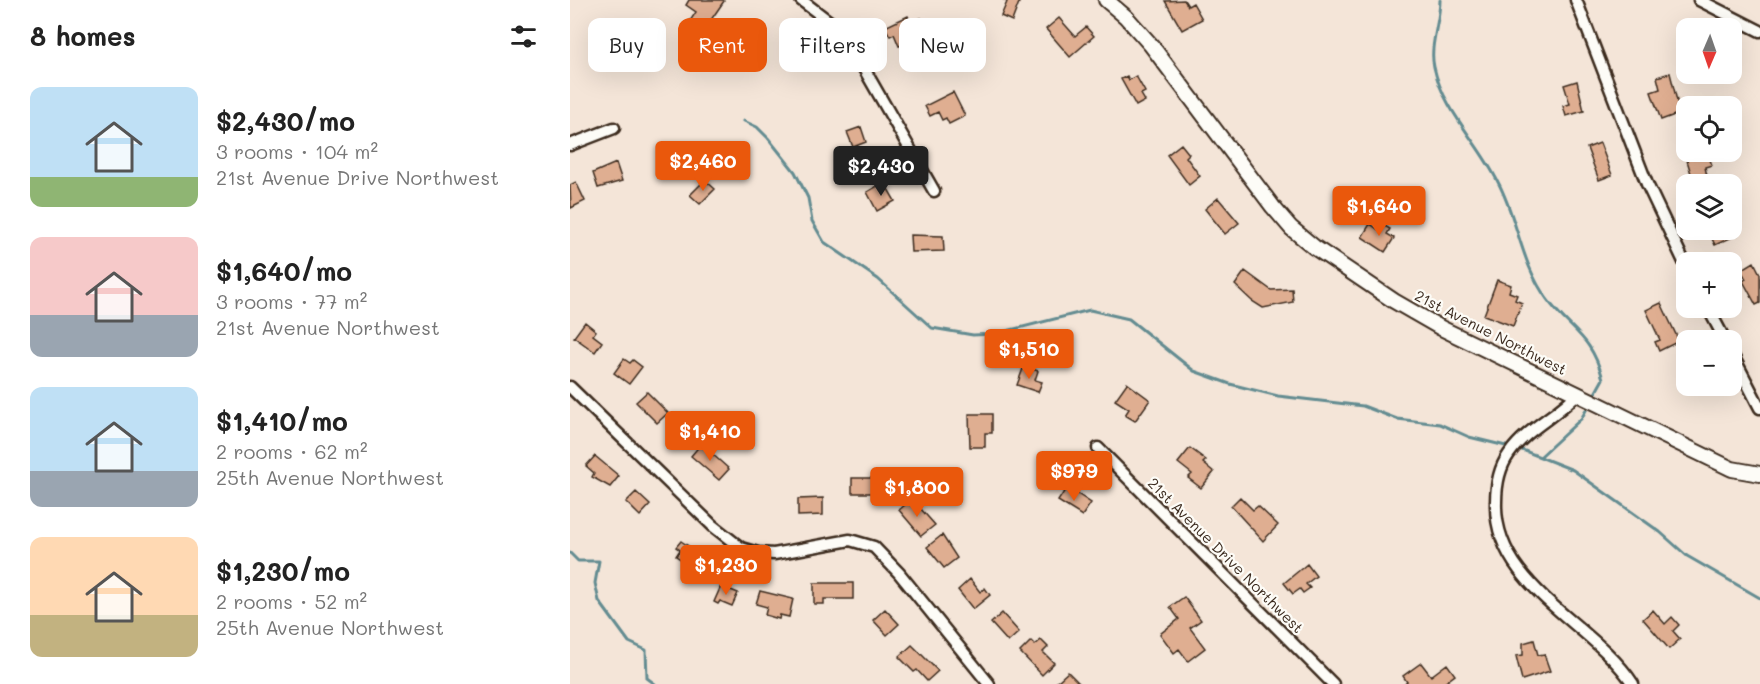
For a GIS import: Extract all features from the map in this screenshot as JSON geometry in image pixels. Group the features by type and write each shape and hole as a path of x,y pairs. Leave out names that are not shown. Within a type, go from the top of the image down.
{"street":[{"path":"801,0 839,29 847,39 934,191"},
{"name":"21st Avenue Northwest","path":"1106,0 1126,17 1151,45 1273,207 1306,241 1394,301 1441,328 1732,469 1760,474"},
{"path":"1576,0 1647,184 1679,252"},
{"path":"1699,0 1760,31"},
{"path":"570,145 614,128"},
{"path":"1742,373 1760,408"},
{"path":"570,387 713,526 741,548 758,553 774,554 850,540 874,547 899,573 989,684"},
{"path":"1578,393 1562,409 1524,436 1508,455 1496,487 1498,527 1507,552 1528,580 1613,661 1633,684"},
{"name":"21st Avenue Drive Northwest","path":"1098,448 1333,684"}],"building":[{"path":"689,0 724,1 712,18 692,18 696,12 686,5"},
{"path":"1004,0 1020,0 1012,21 1001,16 1007,2"},
{"path":"1184,0 1188,6 1193,3 1202,19 1182,30 1165,1"},
{"path":"1059,18 1075,36 1086,27 1094,36 1070,57 1046,29"},
{"path":"899,20 899,46 894,34 890,36 887,26"},
{"path":"1670,73 1676,97 1676,114 1661,120 1651,92 1660,89 1657,77"},
{"path":"1127,76 1129,80 1136,76 1145,92 1141,94 1145,101 1136,106 1121,79"},
{"path":"1577,81 1584,111 1566,116 1563,106 1570,104 1564,85"},
{"path":"953,92 965,116 949,124 946,118 942,120 938,112 930,116 925,106"},
{"path":"861,127 866,142 853,147 847,132"},
{"path":"1600,143 1612,175 1599,180 1587,148"},
{"path":"1181,144 1189,154 1186,157 1200,176 1189,185 1167,155"},
{"path":"1688,162 1711,162 1712,165 1705,167 1707,174 1691,174"},
{"path":"616,163 622,181 598,188 593,173"},
{"path":"705,180 715,189 700,204 690,195"},
{"path":"576,182 585,201 571,208 570,185"},
{"path":"884,182 895,201 877,211 867,192"},
{"path":"1218,198 1239,223 1225,234 1205,209"},
{"path":"1370,224 1379,230 1383,225 1390,229 1387,234 1394,238 1385,252 1362,237"},
{"path":"910,235 943,236 944,251 911,252"},
{"path":"1713,240 1726,240 1715,245"},
{"path":"1754,262 1760,274 1760,303 1756,305 1743,281 1746,279 1742,269"},
{"path":"1245,271 1271,290 1292,289 1293,302 1263,308 1252,301 1235,285"},
{"path":"1497,280 1511,285 1509,292 1517,295 1515,300 1522,303 1513,326 1484,315"},
{"path":"1661,303 1676,335 1676,342 1659,351 1655,342 1660,340 1646,310"},
{"path":"585,322 596,331 593,335 602,342 595,352 574,337"},
{"path":"624,359 630,363 633,360 642,367 629,384 614,373"},
{"path":"1024,366 1038,371 1035,380 1042,382 1038,392 1017,385"},
{"path":"1127,383 1150,400 1135,421 1125,415 1129,409 1115,400"},
{"path":"647,392 668,413 657,423 636,402"},
{"path":"969,414 992,414 992,433 985,433 985,447 970,447"},
{"path":"701,444 729,469 719,480 691,456"},
{"path":"1190,448 1206,460 1203,463 1214,472 1201,488 1188,478 1192,474 1178,463"},
{"path":"595,456 619,476 610,487 592,477 594,473 586,466"},
{"path":"852,478 890,478 890,493 852,493"},
{"path":"1067,487 1091,503 1082,516 1058,501"},
{"path":"636,492 650,505 640,516 626,502"},
{"path":"1240,497 1253,510 1258,506 1278,525 1263,541 1231,506"},
{"path":"823,498 823,515 798,516 798,499"},
{"path":"912,499 935,525 921,536 899,510"},
{"path":"942,535 957,558 944,568 927,547"},
{"path":"681,541 697,552 688,564 676,556 680,550 676,547"},
{"path":"1307,564 1316,576 1306,584 1310,588 1303,593 1300,589 1293,594 1284,583"},
{"path":"970,579 980,592 985,588 990,595 973,609 958,590"},
{"path":"814,583 853,583 853,599 824,599 824,604 814,604"},
{"path":"721,586 738,593 732,606 720,601 718,604 714,602"},
{"path":"760,591 793,599 789,617 780,615 779,619 765,615 767,607 756,604"},
{"path":"1184,597 1201,620 1190,628 1205,648 1188,661 1179,649 1174,653 1160,634 1179,619 1170,607"},
{"path":"885,609 899,624 887,635 873,620"},
{"path":"1653,610 1665,624 1672,617 1679,625 1673,631 1680,639 1669,649 1643,619"},
{"path":"1002,613 1019,632 1008,642 991,623"},
{"path":"1041,640 1048,647 1043,652 1054,663 1042,675 1020,652 1031,641 1035,645"},
{"path":"1534,640 1538,655 1544,654 1550,671 1522,680 1516,656 1523,655 1523,643"},
{"path":"912,645 938,671 927,681 917,670 914,672 899,657"},
{"path":"1421,663 1431,676 1447,664 1455,675 1443,684 1405,684 1407,682 1403,676"},
{"path":"1068,672 1080,684 1057,682"}],"waterway":[{"path":"1440,0 1433,51 1434,67 1439,83 1453,112 1498,182 1525,257 1538,285 1556,310 1593,352 1603,379 1593,397"},
{"path":"744,121 757,127 795,172 808,198 812,221 824,242 878,279 932,328 973,335 995,334 1090,310 1129,319 1194,371 1230,384 1278,396 1363,406 1397,419 1440,424 1469,437 1510,447"},
{"path":"1541,456 1581,419 1589,405"},
{"path":"1517,448 1573,470 1660,532 1687,556 1760,598"},
{"path":"570,553 578,561 599,561 595,583 599,601 629,642 646,650 647,678 655,684"}]}
